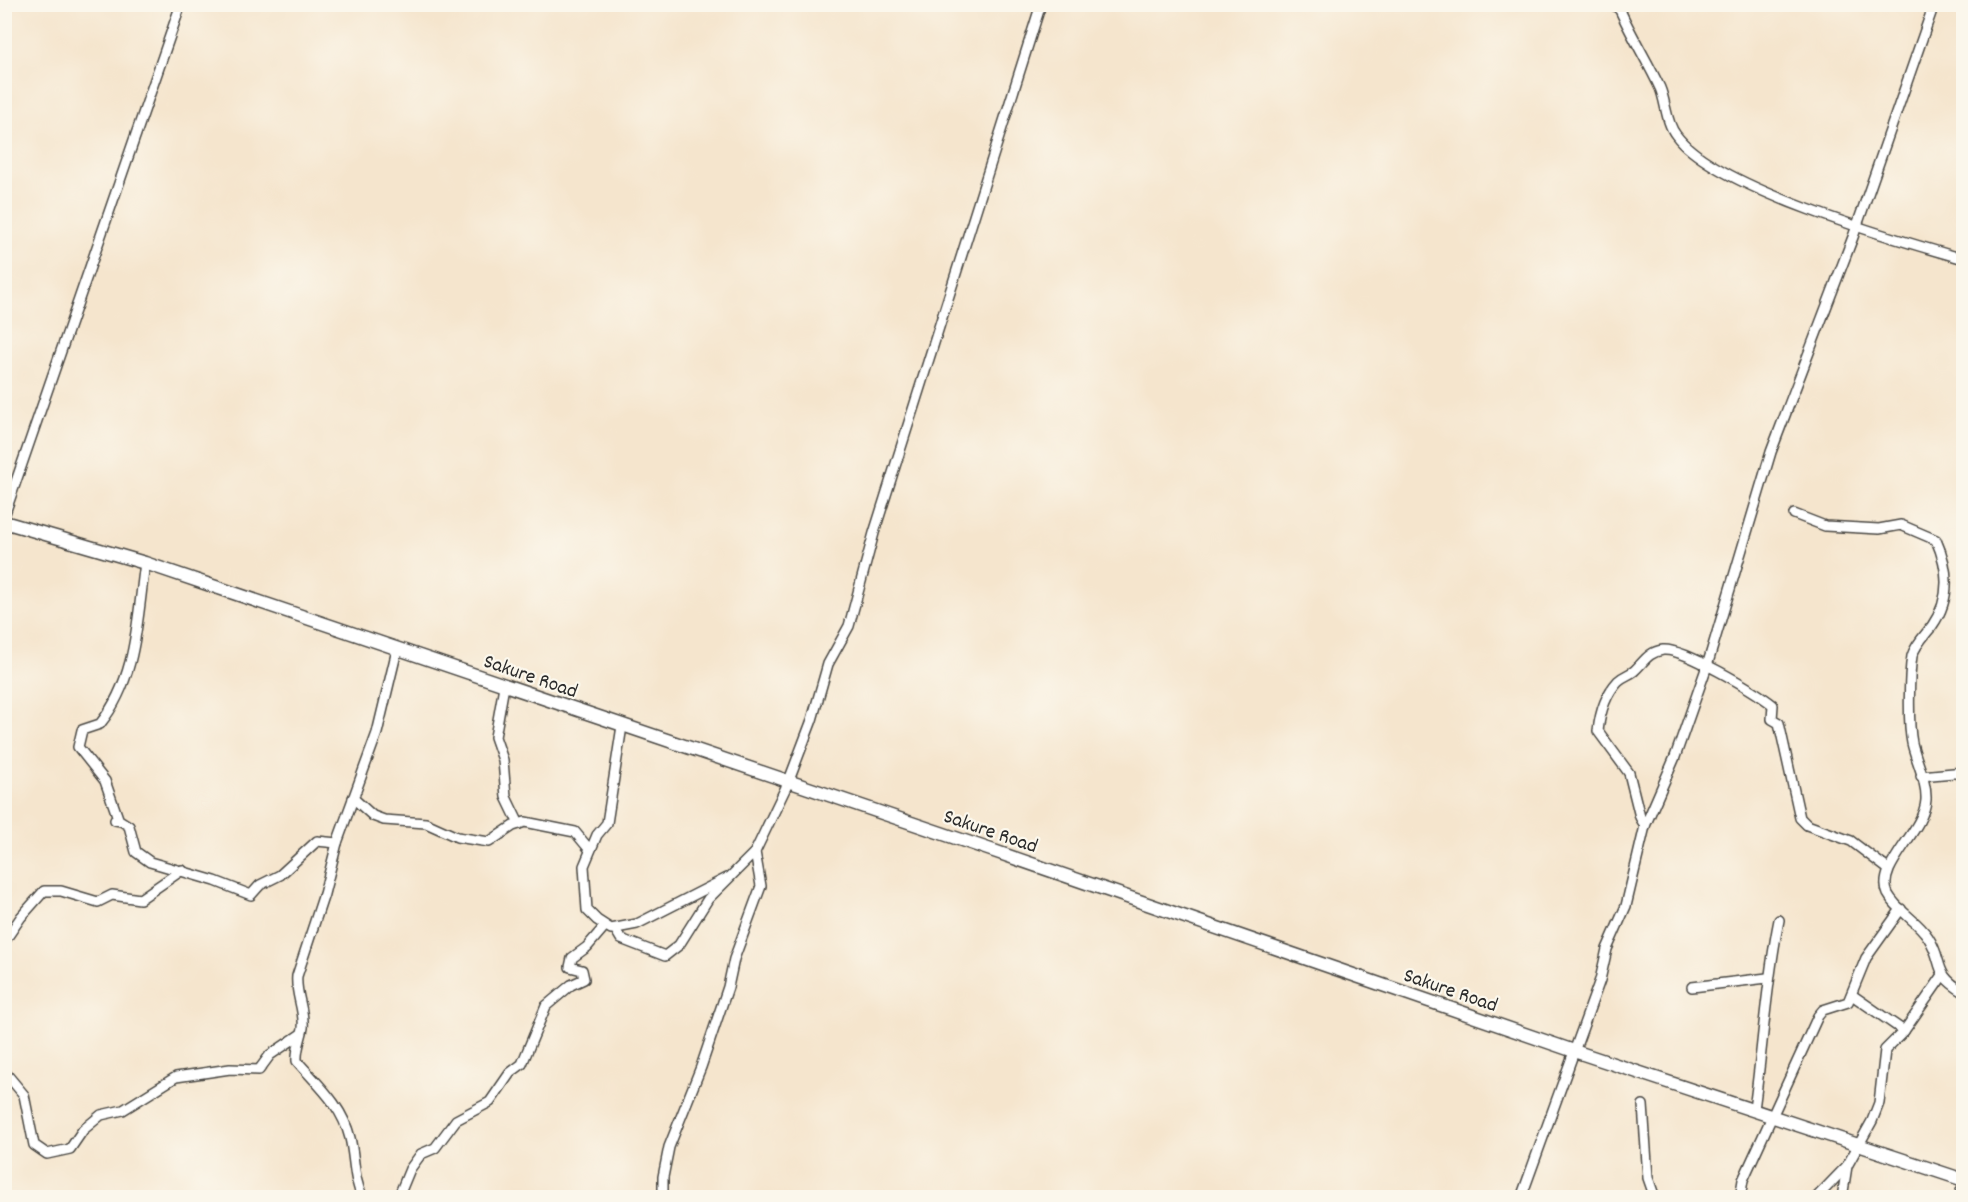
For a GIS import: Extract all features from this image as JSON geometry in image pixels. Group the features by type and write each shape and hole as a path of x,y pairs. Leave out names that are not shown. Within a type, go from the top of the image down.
{"street":[{"path":"4,516 181,4"},
{"path":"622,726 607,824 597,835 584,866 587,910 621,939 665,956 679,945 708,899 726,878 755,852 788,783 813,720 828,664 849,626 877,522 1041,4"},
{"path":"1613,4 1620,10 1660,88 1674,134 1684,145 1729,176 1856,225 1964,259"},
{"path":"1521,1197 1600,980 1607,949 1626,906 1645,826 1675,757 1707,666 1771,452 1856,225 1931,13"},
{"path":"1794,514 1825,526 1879,529 1901,525 1936,540 1943,556 1947,583 1944,606 1913,652 1910,670 1911,740 1922,776 1926,800 1916,832 1888,869 1888,893 1900,909 1929,938 1946,982 1964,992"},
{"name":"Sakure Road","path":"4,522 145,563 1964,1182"},
{"path":"145,563 133,657 126,682 100,724 82,730 78,747 105,781 112,808 118,818 115,820 129,826 136,852 150,862 182,870 251,896 260,885 280,875 317,841 337,843"},
{"path":"363,1197 357,1184 354,1153 346,1125 324,1088 297,1060 302,1018 295,989 337,843 377,733 397,650"},
{"path":"1645,826 1640,818 1629,773 1598,731 1600,712 1619,680 1633,671 1645,657 1660,650 1674,650 1707,666 1773,705 1772,719 1779,723 1800,818 1807,825 1851,841 1888,869"},
{"path":"504,686 495,737 503,760 506,797 519,824"},
{"path":"1922,776 1964,772"},
{"path":"353,798 373,816 384,820 426,823 457,837 489,842 525,822 575,832 590,850"},
{"path":"663,1197 663,1177 669,1147 701,1067 728,987 734,959 761,886 755,852"},
{"path":"4,942 21,917 44,891 61,891 98,902 116,895 140,899 182,870"},
{"path":"398,1197 410,1169 422,1154 435,1148 456,1120 490,1102 510,1073 522,1064 546,1006 571,985 584,979 582,970 570,967 572,958 610,928 637,924 726,878"},
{"path":"1740,1197 1743,1180 1774,1116 1800,1050 1818,1016 1823,1010 1842,1005 1852,995 1866,958 1900,909"},
{"path":"1754,1109 1766,1023 1767,978 1779,920"},
{"path":"1816,1197 1847,1166 1879,1103 1885,1050 1904,1032 1943,975"},
{"path":"1692,987 1767,978"},
{"path":"1852,995 1904,1032"},
{"path":"4,1071 24,1095 34,1145 41,1152 53,1154 72,1147 83,1131 101,1115 123,1110 176,1077 230,1069 259,1070 270,1054 301,1034"},
{"path":"1643,1105 1648,1178 1655,1197"},
{"path":"1842,1197 1847,1166"},
{"path":"1958,1197 1964,1182"}]}
